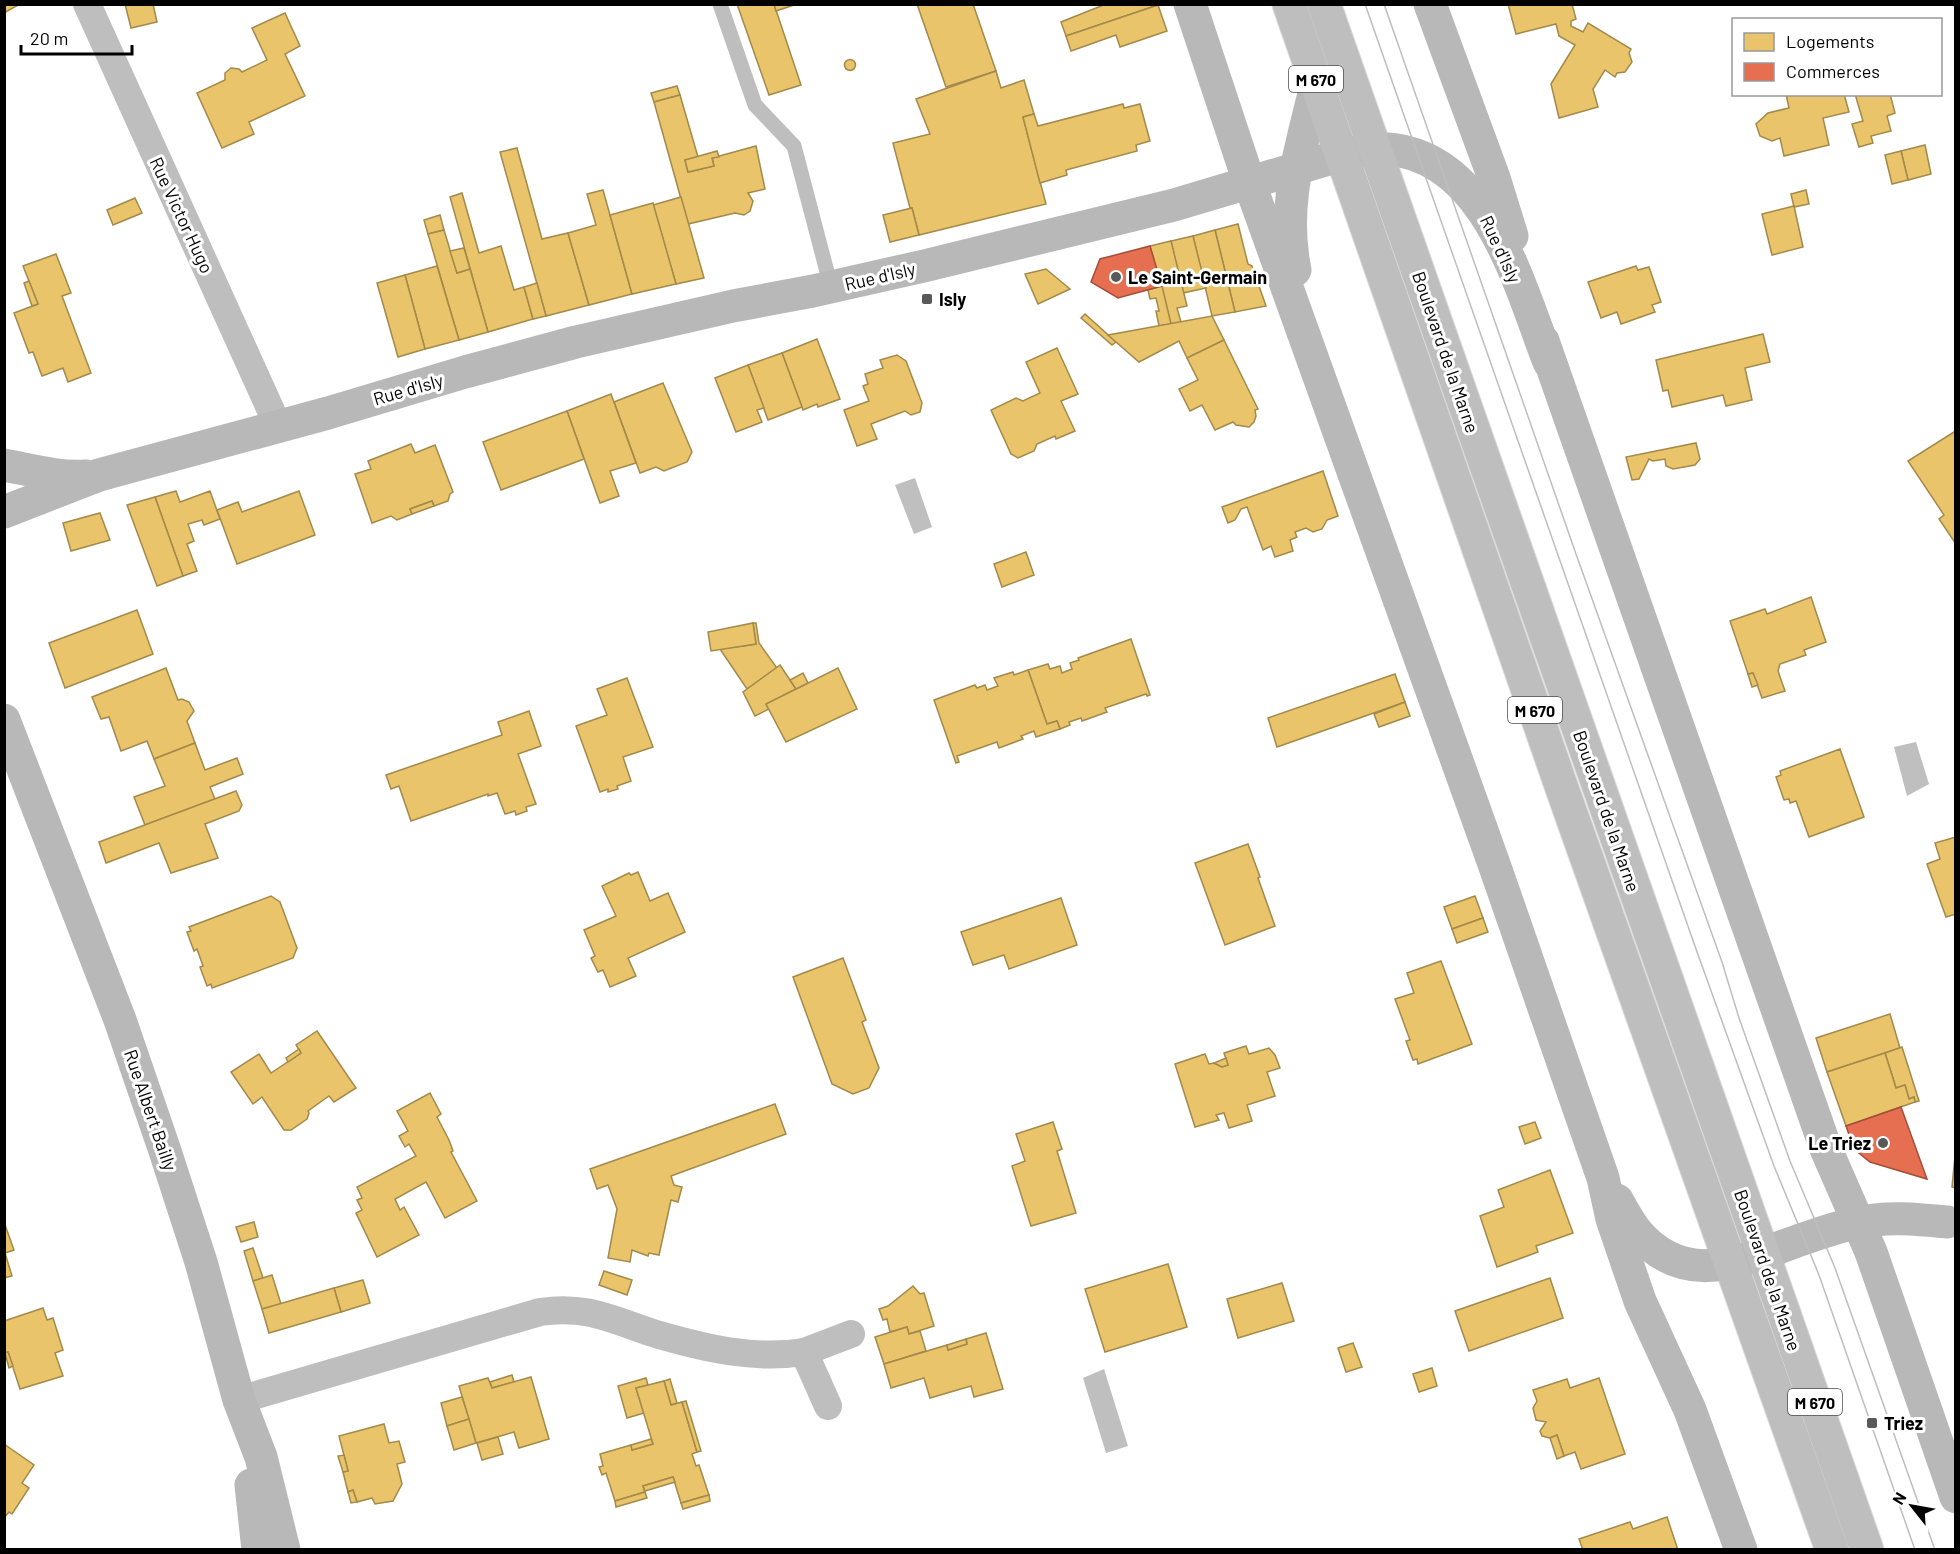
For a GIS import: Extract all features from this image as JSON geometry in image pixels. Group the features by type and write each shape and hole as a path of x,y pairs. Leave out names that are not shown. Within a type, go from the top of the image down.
{"main road":[{"path":"1190,4 1250,183 1494,864 1603,1178 1612,1219 1640,1301 1690,1410 1741,1550"},
{"name":"Boulevard de la Marne","path":"1289,4 1564,794 1747,1259 1867,1550"},
{"name":"Boulevard de la Marne","path":"1324,4 1747,1259 1832,1550"},
{"path":"1430,4 1494,178 1549,362 1727,861 1826,1149 1880,1277 1956,1497"},
{"path":"1317,81 1295,170 1290,204 1291,251 1318,371"},
{"name":"Rue d'Isly","path":"4,512 99,475 576,342 734,306 831,287 1163,208 1342,155 1385,149 1403,152 1431,163 1455,178 1473,196 1491,221 1549,362"},
{"name":"Rue d'Isly","path":"4,465 70,477 99,475"},
{"name":"Rue Albert Bailly","path":"4,720 120,1020 201,1262 238,1400"},
{"path":"1603,1178 1635,1230 1648,1243 1679,1262 1690,1264 1718,1266 1747,1259 1804,1238 1858,1222 1897,1218 1951,1223"},
{"path":"1747,1259 1801,1232 1826,1210 1843,1190"},
{"path":"1843,1190 1951,1223"},
{"path":"238,1400 252,1488 258,1550"},
{"path":"238,1400 261,1457 284,1550"}],"street":[{"name":"Rue Victor Hugo","path":"87,4 278,426"},
{"path":"238,1400 540,1312 558,1309 580,1310 601,1315 656,1334 721,1350 782,1356 804,1353 851,1334"},
{"path":"804,1353 828,1406"}],"lane":[{"path":"720,4 755,105 794,146 831,287"}],"shaded area":[{"path":"915,478 932,527 914,534 895,485"},
{"path":"1916,742 1929,784 1907,796 1894,747"},
{"path":"1104,1369 1128,1446 1106,1453 1083,1378"}],"building: Logements":[{"path":"4,4 20,4 4,13"},
{"path":"125,4 153,4 157,22 131,28"},
{"path":"737,4 774,4 801,85 769,95"},
{"path":"774,4 797,4 776,11"},
{"path":"917,4 973,4 996,71 946,87"},
{"path":"1106,4 1158,5 1066,36 1061,22"},
{"path":"1508,4 1572,4 1576,19 1571,21 1571,26 1583,32 1588,23 1631,49 1629,53 1632,62 1625,72 1617,73 1615,77 1605,70 1593,89 1598,107 1559,118 1551,84 1575,45 1559,36 1556,24 1516,34"},
{"path":"1158,5 1167,31 1120,47 1116,35 1071,51 1066,36"},
{"path":"285,13 300,46 285,54 305,96 249,122 254,134 222,148 197,93 225,80 225,73 231,68 242,72 267,60 252,28"},
{"path":"850,60 854,61 854,69 850,70 846,69 845,65 846,61"},
{"path":"996,71 1001,88 1024,80 1034,114 1023,117 1046,204 919,235 893,143 930,134 916,99"},
{"path":"677,86 680,95 654,102 651,93"},
{"path":"680,95 698,157 685,160 688,172 714,166 712,158 756,146 765,189 748,193 753,201 750,211 744,215 735,213 688,224 654,102"},
{"path":"1786,96 1845,96 1849,112 1823,118 1829,145 1784,156 1780,138 1772,141 1760,136 1756,124 1768,113 1789,108"},
{"path":"1856,96 1891,96 1895,113 1887,116 1891,131 1871,136 1873,143 1859,147 1852,124 1863,121"},
{"path":"1123,104 1124,108 1140,104 1150,141 1136,145 1137,151 1066,170 1067,175 1040,183 1023,117 1034,114 1038,126"},
{"path":"1925,145 1931,174 1908,180 1901,151"},
{"path":"517,148 542,239 568,233 589,305 546,316 500,152"},
{"path":"717,151 719,157 712,158 714,166 688,172 685,160"},
{"path":"1901,151 1908,180 1892,184 1885,155"},
{"path":"603,190 632,294 589,305 568,233 596,225 587,194"},
{"path":"1806,190 1809,204 1794,207 1791,194"},
{"path":"462,193 479,253 501,246 514,290 524,287 533,319 488,332 450,197"},
{"path":"681,197 704,278 676,284 653,205"},
{"path":"135,198 142,213 113,225 107,210"},
{"path":"653,203 676,284 632,294 610,215"},
{"path":"1794,206 1803,247 1772,255 1762,214"},
{"path":"912,208 919,235 890,242 883,215"},
{"path":"440,215 444,230 428,234 424,220"},
{"path":"1238,224 1248,264 1252,266 1266,306 1235,312 1215,230"},
{"path":"444,230 457,273 470,269 488,332 459,340 428,234"},
{"path":"1215,230 1235,312 1212,316 1193,236"},
{"path":"1193,236 1206,288 1183,293 1171,241"},
{"path":"1171,241 1187,306 1177,308 1181,322 1171,324 1150,246"},
{"path":"464,248 470,269 457,273 450,251"},
{"path":"56,254 71,293 62,296 91,373 68,382 63,368 42,376 33,352 29,353 14,313 38,304 23,266"},
{"path":"437,266 459,340 425,349 405,275"},
{"path":"1636,266 1638,270 1649,267 1661,302 1652,305 1655,312 1621,324 1617,312 1601,318 1588,282"},
{"path":"1046,269 1070,289 1038,304 1025,274"},
{"path":"405,275 425,349 398,357 377,283"},
{"path":"29,281 38,304 32,306 24,283"},
{"path":"537,283 546,316 533,319 524,287"},
{"path":"1162,286 1171,324 1159,326 1156,298 1150,299 1148,290"},
{"path":"1085,314 1116,342 1112,345 1081,318"},
{"path":"1212,316 1224,340 1187,358 1179,341 1139,362 1108,335"},
{"path":"1763,334 1770,362 1745,368 1752,400 1726,406 1723,395 1672,407 1668,390 1663,391 1656,360"},
{"path":"817,339 840,399 803,410 782,353"},
{"path":"1224,340 1258,409 1255,410 1254,422 1249,427 1236,425 1233,422 1215,430 1202,405 1190,411 1179,389 1198,380 1187,358"},
{"path":"1057,348 1078,394 1061,401 1075,431 1037,444 1034,451 1018,458 1011,454 991,410 1016,398 1023,401 1040,393 1026,362"},
{"path":"782,353 802,407 768,420 748,365"},
{"path":"897,355 906,361 922,403 920,412 911,415 905,411 871,424 877,439 857,446 844,410 869,401 863,386 868,384 865,374 883,368 880,360"},
{"path":"748,365 764,408 757,410 762,422 736,432 715,378"},
{"path":"663,383 692,452 687,462 664,471 656,467 640,473 614,402"},
{"path":"611,394 636,463 610,471 619,496 600,503 567,411"},
{"path":"567,411 584,459 501,490 483,442"},
{"path":"1954,432 1956,434 1956,544 1939,519 1944,515 1908,461"},
{"path":"1696,443 1700,459 1695,465 1673,469 1666,466 1665,459 1653,461 1649,459 1639,479 1632,480 1626,457"},
{"path":"411,444 415,453 435,445 453,492 448,501 434,506 432,501 410,509 412,514 397,520 391,516 372,523 355,474 371,469 368,461"},
{"path":"1323,471 1338,516 1327,520 1322,529 1313,532 1306,528 1295,532 1297,537 1290,540 1293,551 1275,557 1271,546 1263,550 1247,507 1241,509 1235,520 1228,523 1222,507"},
{"path":"176,491 180,502 210,491 220,519 204,525 202,520 188,524 194,541 187,544 197,571 183,576 155,497"},
{"path":"299,491 315,535 237,564 217,510 238,502 242,512"},
{"path":"155,497 183,576 157,586 127,505"},
{"path":"432,501 434,506 412,514 410,509"},
{"path":"100,513 110,540 71,551 63,523"},
{"path":"1026,552 1034,575 1002,587 994,564"},
{"path":"1811,597 1826,642 1804,650 1806,655 1780,664 1778,671 1785,691 1762,698 1753,673 1748,674 1730,621 1765,609 1767,614"},
{"path":"137,610 153,654 65,688 49,643"},
{"path":"753,623 756,623 759,643 777,668 747,689 720,649 756,644"},
{"path":"753,623 756,644 711,651 708,632"},
{"path":"1131,639 1150,695 1146,694 1105,708 1107,712 1082,721 1081,718 1069,722 1070,725 1060,729 1057,721 1047,724 1028,670 1048,664 1050,669 1060,666 1062,673 1072,669 1070,663 1079,660 1078,658"},
{"path":"780,665 796,689 766,704 769,709 755,716 743,692"},
{"path":"166,668 178,700 189,702 194,711 187,721 195,743 154,759 147,741 121,751 109,717 101,719 92,697"},
{"path":"838,668 857,709 786,742 766,704"},
{"path":"1028,670 1047,724 1057,721 1060,729 1036,737 1034,731 1021,736 1023,739 999,748 997,742 957,756 959,762 956,763 934,700 975,685 977,688 985,685 987,690 998,686 994,678"},
{"path":"803,673 808,683 796,689 790,680"},
{"path":"1753,673 1758,685 1752,687 1748,674"},
{"path":"1395,674 1405,702 1277,747 1268,718"},
{"path":"627,678 653,747 623,757 631,781 617,786 618,789 600,792 576,726 607,715 597,689"},
{"path":"1405,702 1410,716 1379,727 1374,714"},
{"path":"529,711 541,746 518,754 536,804 526,807 527,811 516,815 515,811 505,814 497,793 488,796 488,794 411,821 399,786 391,789 386,775 502,735 498,722"},
{"path":"195,743 205,770 237,758 243,774 210,787 215,799 145,825 134,797 165,786 154,759"},
{"path":"1840,749 1864,817 1809,837 1796,801 1790,803 1789,799 1784,800 1776,777 1781,775 1780,771"},
{"path":"236,791 242,805 239,811 205,824 218,858 171,873 159,843 106,863 99,842"},
{"path":"1956,837 1956,914 1946,917 1927,864 1940,859 1935,843"},
{"path":"1248,844 1275,926 1225,945 1195,863"},
{"path":"638,872 650,901 668,893 685,932 628,958 636,976 610,987 603,970 598,972 591,958 595,956 584,930 616,916 602,886 629,873 631,875"},
{"path":"271,896 280,902 297,948 293,958 212,988 211,984 207,986 200,967 203,966 197,949 194,951 187,932 191,931 189,927"},
{"path":"1475,896 1483,918 1452,929 1444,907"},
{"path":"1061,898 1077,945 1009,969 1004,955 973,965 961,932"},
{"path":"1483,918 1488,932 1457,943 1452,929"},
{"path":"843,958 866,1020 862,1022 879,1068 869,1088 853,1094 832,1084 793,977"},
{"path":"1441,961 1472,1044 1418,1064 1417,1059 1413,1060 1406,1041 1410,1040 1395,999 1414,993 1407,973"},
{"path":"1890,1014 1900,1048 1827,1072 1816,1038"},
{"path":"317,1031 356,1088 334,1102 329,1096 308,1111 307,1119 291,1130 284,1130 262,1097 253,1104 231,1072 259,1054 271,1073 301,1053 296,1045"},
{"path":"1246,1046 1249,1054 1269,1048 1275,1055 1280,1068 1267,1072 1275,1096 1247,1105 1252,1121 1229,1128 1224,1113 1216,1115 1219,1120 1195,1127 1175,1064 1205,1054 1209,1064 1214,1063 1222,1067 1228,1065 1224,1053"},
{"path":"1902,1047 1919,1101 1915,1102 1914,1097 1909,1099 1905,1085 1896,1088 1885,1053"},
{"path":"299,1049 301,1053 288,1062 286,1058"},
{"path":"1885,1053 1896,1088 1905,1085 1909,1099 1914,1097 1915,1102 1846,1126 1827,1072"},
{"path":"1226,1058 1228,1065 1222,1067 1214,1063"},
{"path":"430,1093 441,1114 437,1117 449,1140 453,1151 451,1152 477,1201 445,1218 426,1182 395,1199 400,1210 404,1207 419,1235 377,1257 356,1213 362,1210 357,1200 362,1198 357,1187 416,1156 409,1144 405,1147 399,1136 408,1131 397,1111"},
{"path":"775,1104 786,1134 671,1176 674,1185 682,1187 678,1202 671,1200 659,1255 649,1253 648,1256 632,1250 630,1262 608,1258 617,1209 608,1185 597,1189 590,1169"},
{"path":"1053,1122 1062,1149 1057,1151 1076,1213 1031,1226 1012,1166 1025,1161 1016,1134"},
{"path":"1535,1122 1541,1138 1525,1144 1519,1127"},
{"path":"1956,1146 1956,1188 1952,1187"},
{"path":"1550,1170 1573,1233 1536,1246 1538,1252 1497,1267 1480,1216 1504,1207 1498,1190"},
{"path":"4,1222 14,1250 5,1253 12,1276 4,1278"},
{"path":"254,1222 258,1237 241,1242 236,1227"},
{"path":"253,1248 263,1278 253,1281 244,1251"},
{"path":"1168,1264 1187,1327 1105,1352 1085,1289"},
{"path":"604,1271 632,1280 627,1295 599,1285"},
{"path":"272,1275 281,1304 262,1309 253,1281"},
{"path":"1550,1278 1563,1318 1469,1351 1455,1311"},
{"path":"363,1280 370,1303 341,1312 334,1288"},
{"path":"1282,1283 1294,1321 1238,1338 1227,1299"},
{"path":"913,1286 920,1294 924,1293 934,1326 909,1334 907,1327 890,1332 887,1319 883,1320 879,1309 888,1306"},
{"path":"334,1288 341,1312 269,1333 262,1309"},
{"path":"43,1308 47,1320 53,1318 63,1350 55,1353 63,1376 20,1389 8,1352 4,1353 4,1321"},
{"path":"907,1327 909,1334 920,1331 926,1351 884,1364 875,1337"},
{"path":"986,1333 1003,1389 974,1397 971,1386 930,1398 924,1378 891,1388 884,1364 947,1345 948,1350 967,1344 966,1339"},
{"path":"966,1339 967,1344 948,1350 947,1345"},
{"path":"1353,1343 1362,1367 1346,1372 1338,1348"},
{"path":"8,1352 13,1366 9,1368 5,1353"},
{"path":"1432,1368 1437,1386 1419,1392 1413,1374"},
{"path":"512,1375 514,1382 492,1388 490,1382"},
{"path":"531,1377 549,1439 519,1448 514,1432 476,1443 459,1386 488,1378 492,1388"},
{"path":"646,1378 648,1385 636,1388 644,1413 627,1418 618,1386"},
{"path":"1599,1378 1625,1454 1581,1469 1575,1452 1564,1456 1557,1435 1550,1438 1542,1436 1540,1431 1546,1422 1536,1420 1533,1408 1537,1401 1533,1390 1567,1379 1570,1388"},
{"path":"670,1379 677,1403 671,1405 664,1381"},
{"path":"664,1381 671,1405 682,1402 697,1452 692,1454 696,1466 699,1465 709,1495 681,1503 673,1477 643,1486 645,1492 615,1501 606,1473 602,1475 599,1467 603,1466 600,1454 631,1445 632,1450 653,1444 636,1388"},
{"path":"462,1397 469,1419 447,1426 441,1403"},
{"path":"686,1401 701,1451 697,1452 682,1402"},
{"path":"469,1419 476,1443 454,1450 447,1426"},
{"path":"384,1424 389,1443 399,1441 405,1462 397,1464 402,1484 393,1501 375,1504 372,1498 357,1502 353,1490 348,1492 343,1472 348,1471 339,1436"},
{"path":"1557,1435 1564,1456 1557,1459 1550,1438"},
{"path":"498,1437 503,1454 482,1460 477,1443"},
{"path":"651,1439 653,1444 632,1450 631,1445"},
{"path":"4,1444 34,1465 22,1483 29,1488 12,1514 9,1512 4,1518"},
{"path":"344,1455 348,1471 343,1472 338,1456"},
{"path":"673,1477 675,1482 645,1491 643,1486"},
{"path":"353,1490 357,1502 351,1503 348,1492"},
{"path":"645,1492 647,1498 616,1507 615,1501"},
{"path":"709,1495 710,1501 683,1509 681,1503"},
{"path":"1667,1517 1678,1550 1583,1550 1579,1539 1630,1522 1633,1529"}],"building: Commerces":[{"path":"1150,246 1162,286 1118,298 1091,282 1100,259"},
{"path":"1901,1107 1927,1179 1870,1162 1854,1149 1846,1126"}],"tram line":[{"path":"1365,4 1696,949 1774,1166 1819,1275 1915,1550"},
{"path":"1384,4 1576,554 1722,962 1739,1018 1790,1161 1835,1268 1935,1550"}],"place":[{"name":"Le Saint-Germain","path":"1116,277"},
{"name":"Isly","path":"927,299"},
{"name":"Le Triez","path":"1883,1143"},
{"name":"Triez","path":"1872,1423"}]}
